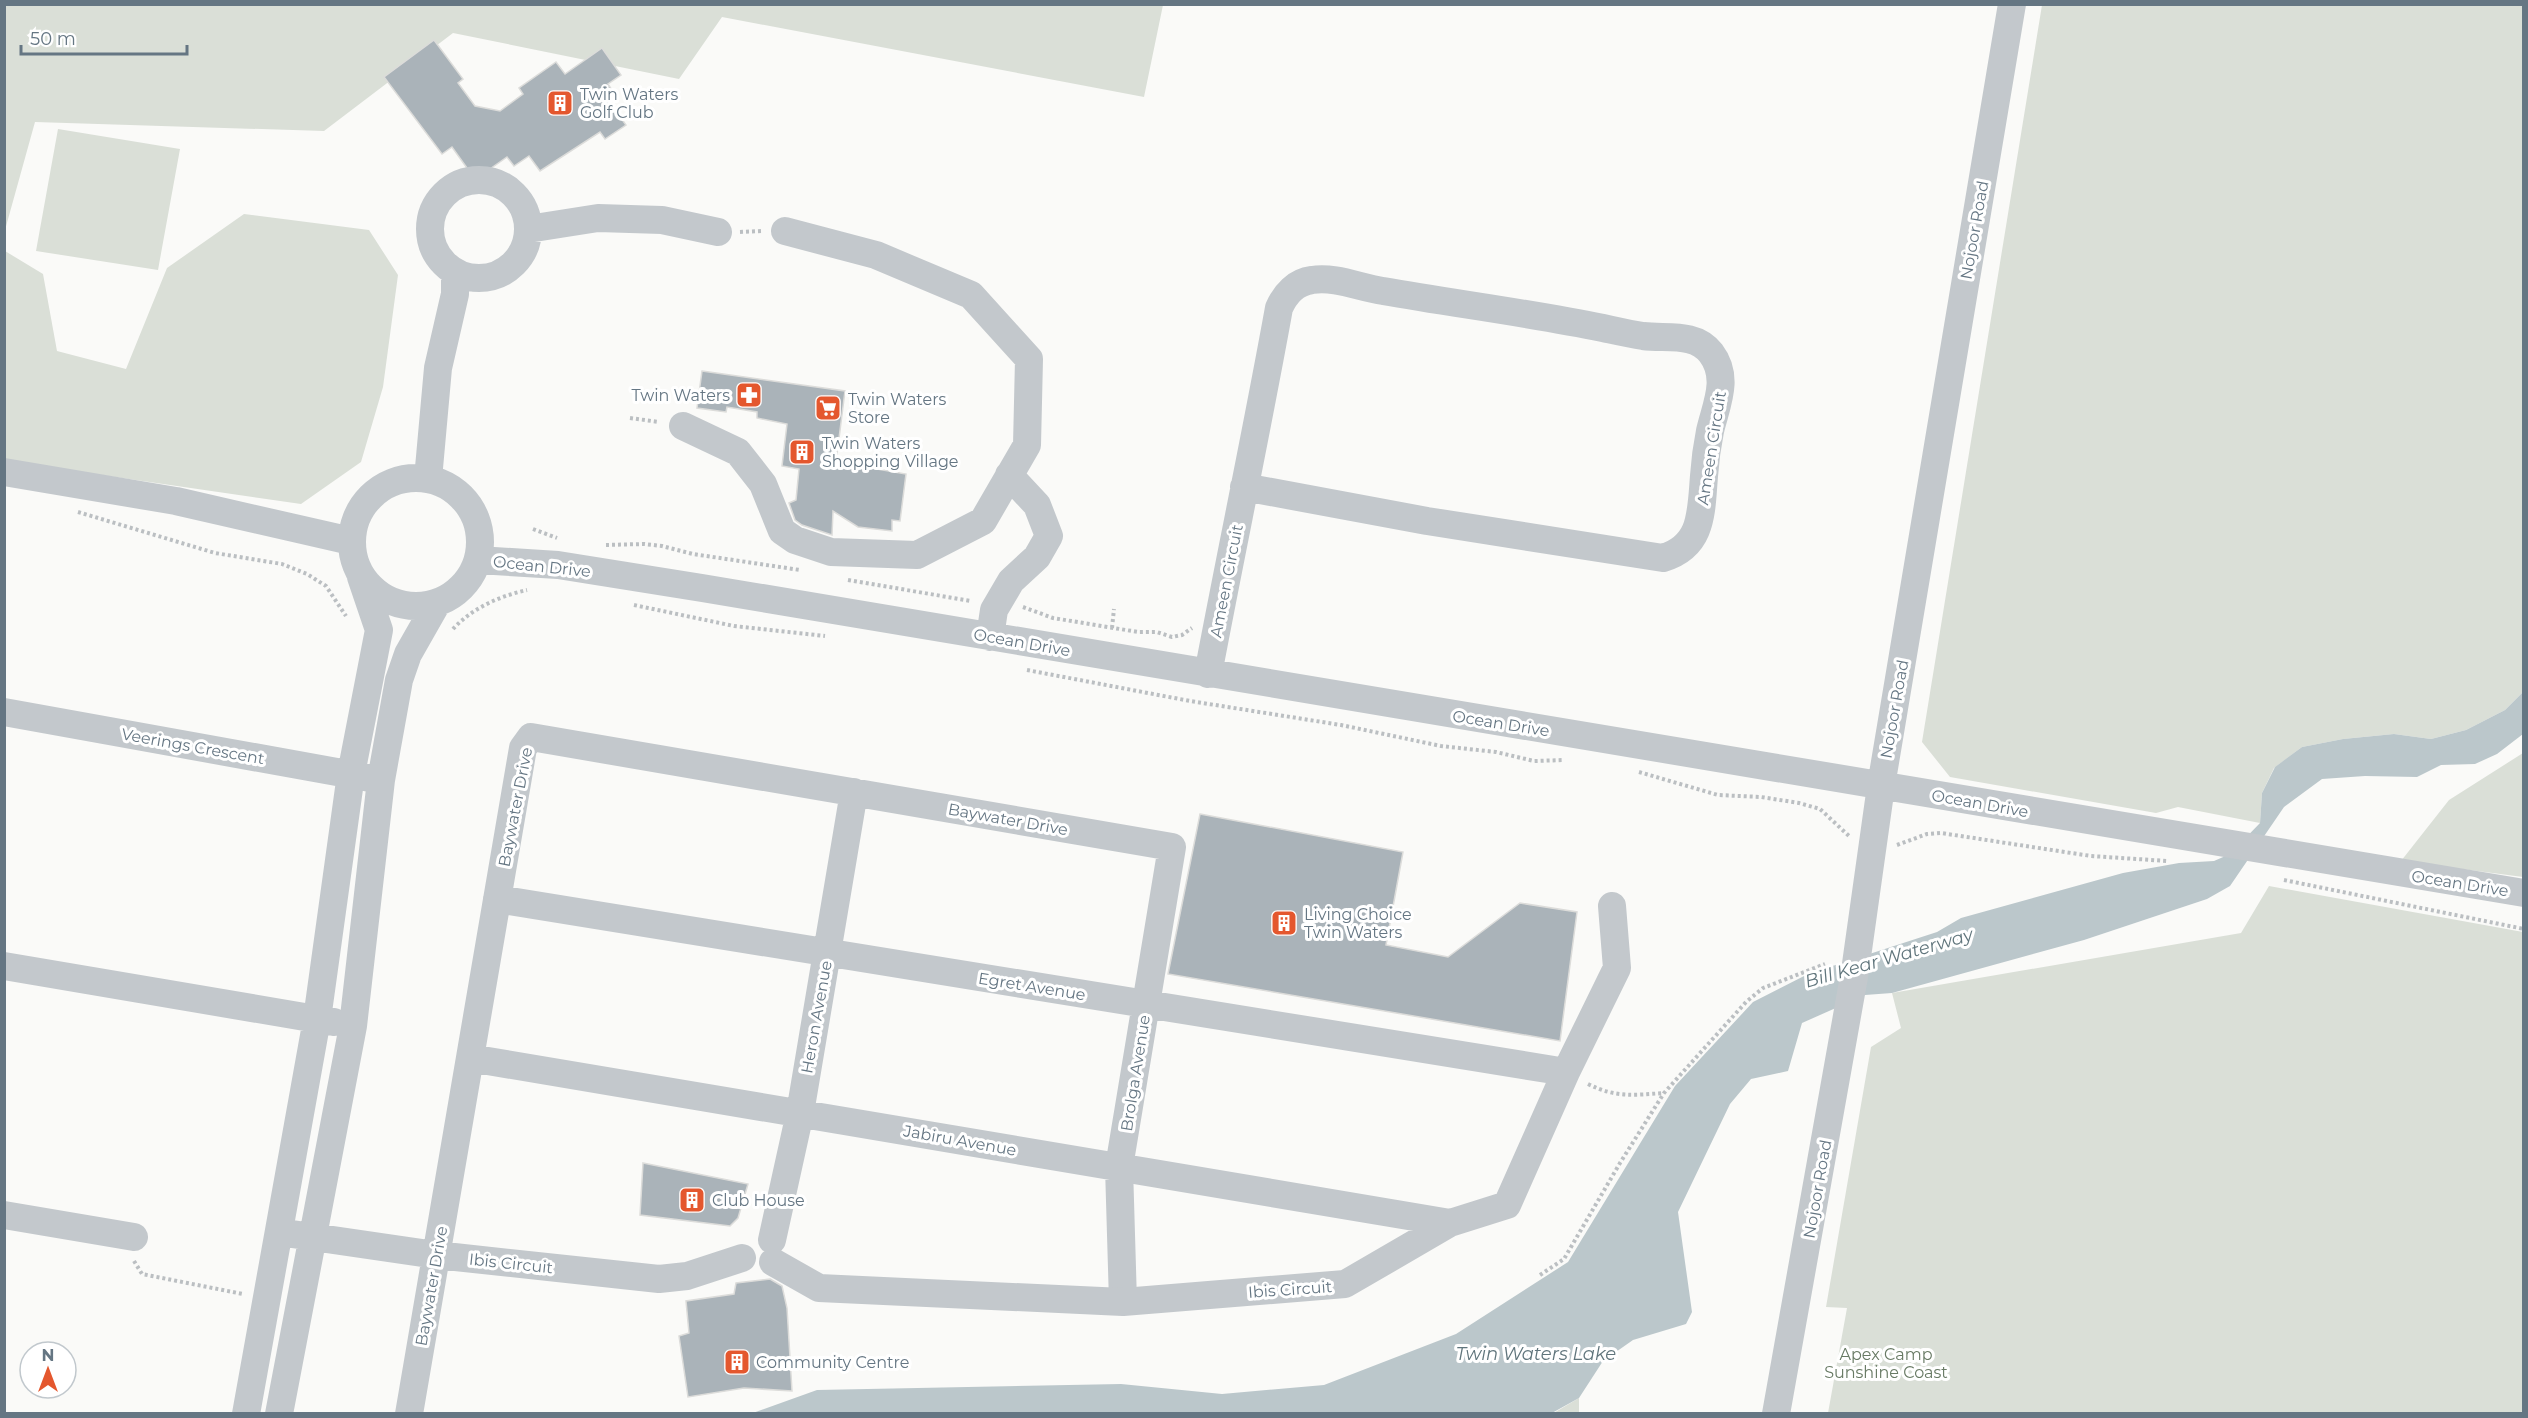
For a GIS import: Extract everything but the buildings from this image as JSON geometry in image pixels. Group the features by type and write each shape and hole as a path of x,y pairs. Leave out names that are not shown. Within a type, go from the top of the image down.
{"street":[{"name":"Nojoor Road","path":"1776,1413 1848,1016 1872,839 2012,4"},
{"path":"478,181 503,187 521,205 528,229 526,242 514,264 492,276 479,278 455,272 437,254 430,230 436,206 454,188 478,181"},
{"path":"528,229 598,218 662,220 718,232"},
{"path":"684,426 738,452 763,484 782,531 795,540 831,552 917,555 983,521 1027,445 1029,360 971,295 876,255 785,231"},
{"path":"428,479 438,368 455,294 455,272"},
{"name":"Ameen Circuit","path":"1208,674 1244,487 1258,425 1279,308 1283,297 1291,290 1310,280 1324,279 1382,291 1549,317 1643,336 1684,337 1703,345 1720,369 1721,388 1710,432 1696,531 1684,549 1664,558 1427,521 1244,487"},
{"path":"4,472 176,501 351,541"},
{"path":"990,637 994,610 1011,581 1037,557 1049,536 1037,506 1009,475"},
{"path":"246,1413 316,1019 351,774 380,630 354,560 351,541 356,519 367,500 384,486 406,479 428,479 448,487 464,500 476,518 480,538 478,560 470,578 455,593 437,603 409,606 382,597 362,577"},
{"name":"Ocean Drive","path":"478,560 558,565 2523,893"},
{"path":"279,1413 353,1026 381,780 399,680 408,654 437,603"},
{"name":"Veerings Crescent","path":"4,712 381,780"},
{"name":"Baywater Drive","path":"409,1413 523,748 531,737 1172,847"},
{"name":"Heron Avenue","path":"772,1251 800,1113 854,792"},
{"name":"Brolga Avenue","path":"1123,1302 1119,1167 1172,847"},
{"name":"Egret Avenue","path":"497,899 1566,1072"},
{"name":"Ibis Circuit","path":"278,1232 436,1255 658,1280 687,1276 742,1258 748,1266 762,1269 772,1251 819,1288 1123,1302 1346,1284 1450,1223 1507,1205 1566,1072 1617,968 1612,906"},
{"path":"4,966 353,1026"},
{"name":"Jabiru Avenue","path":"470,1058 1450,1223"},
{"path":"4,1215 134,1237"}],"path":[{"path":"718,232 785,231"},
{"path":"70,510 215,553 282,564 326,586 347,617"},
{"path":"533,529 562,540"},
{"path":"602,546 644,544 663,546 693,554 809,572"},
{"path":"843,579 946,598 1025,607 1053,618 1138,632 1157,632 1172,637 1182,635 1194,626 1217,630"},
{"path":"450,632 476,610 506,594 533,589"},
{"path":"624,602 734,626 836,638"},
{"path":"1112,628 1114,609"},
{"path":"1019,669 1190,701 1341,725 1441,746 1496,752 1534,761 1566,760"},
{"path":"1628,770 1718,795 1761,797 1820,808 1844,830 1846,836 1872,839 1899,846 1927,834 1941,833 2091,856 2152,860"},
{"path":"2278,878 2392,904 2523,929"},
{"path":"1540,1275 1564,1259 1664,1093 1746,1002 1763,988 1825,964"},
{"path":"1566,1072 1606,1093 1635,1095 1664,1093"},
{"path":"134,1237 131,1255 142,1274 266,1299"}],"green space":[{"name":"Twin Waters Golf Club","path":"5,5 1163,5 1144,97 722,17 679,79 453,33 324,131 35,122 5,230"},
{"path":"2042,5 2523,5 2523,692 2505,710 2466,730 2431,739 2394,734 2343,739 2302,747 2274,768 2262,793 2260,823 2178,807 2156,813 1950,777 1922,742"},
{"path":"58,129 180,149 158,270 36,251"},
{"path":"244,214 369,230 398,275 383,387 361,462 301,504 5,461 5,251 43,274 57,351 126,369 167,268"},
{"path":"2523,753 2523,877 2401,861 2449,800"},
{"name":"Apex Camp Sunshine Coast","path":"2269,886 2523,932 2523,1413 1828,1413 1847,1308 1826,1307 1871,1047 1901,1028 1892,993 2241,933"},
{"path":"1579,1398 1579,1413 1552,1414"}],"water":[{"name":"Twin Waters Lake","path":"2523,692 2523,734 2497,754 2475,764 2441,765 2417,777 2365,776 2322,779 2284,807 2230,886 2207,899 2084,940 1892,993 1865,995 1802,1023 1788,1071 1751,1079 1730,1104 1678,1212 1692,1312 1686,1324 1633,1340 1603,1361 1579,1398 1552,1413 750,1414 817,1390 1121,1384 1222,1394 1324,1385 1456,1334 1568,1262 1675,1086 1753,1002 1808,974 1937,932 1961,918 2123,873 2179,863 2214,861 2230,854 2260,823 2262,793 2275,767 2302,747 2343,739 2394,734 2431,739 2466,730 2505,710"}],"place":[{"name":"Twin Waters Golf Club","path":"560,103"},
{"name":"Twin Waters","path":"749,395"},
{"name":"Twin Waters Store","path":"828,408"},
{"name":"Twin Waters Shopping Village","path":"802,452"},
{"name":"Living Choice Twin Waters","path":"1284,923"},
{"name":"Club House","path":"692,1200"},
{"name":"Community Centre","path":"737,1362"}],"water label":[{"name":"Bill Kear Waterway","path":"1889,958"}]}
